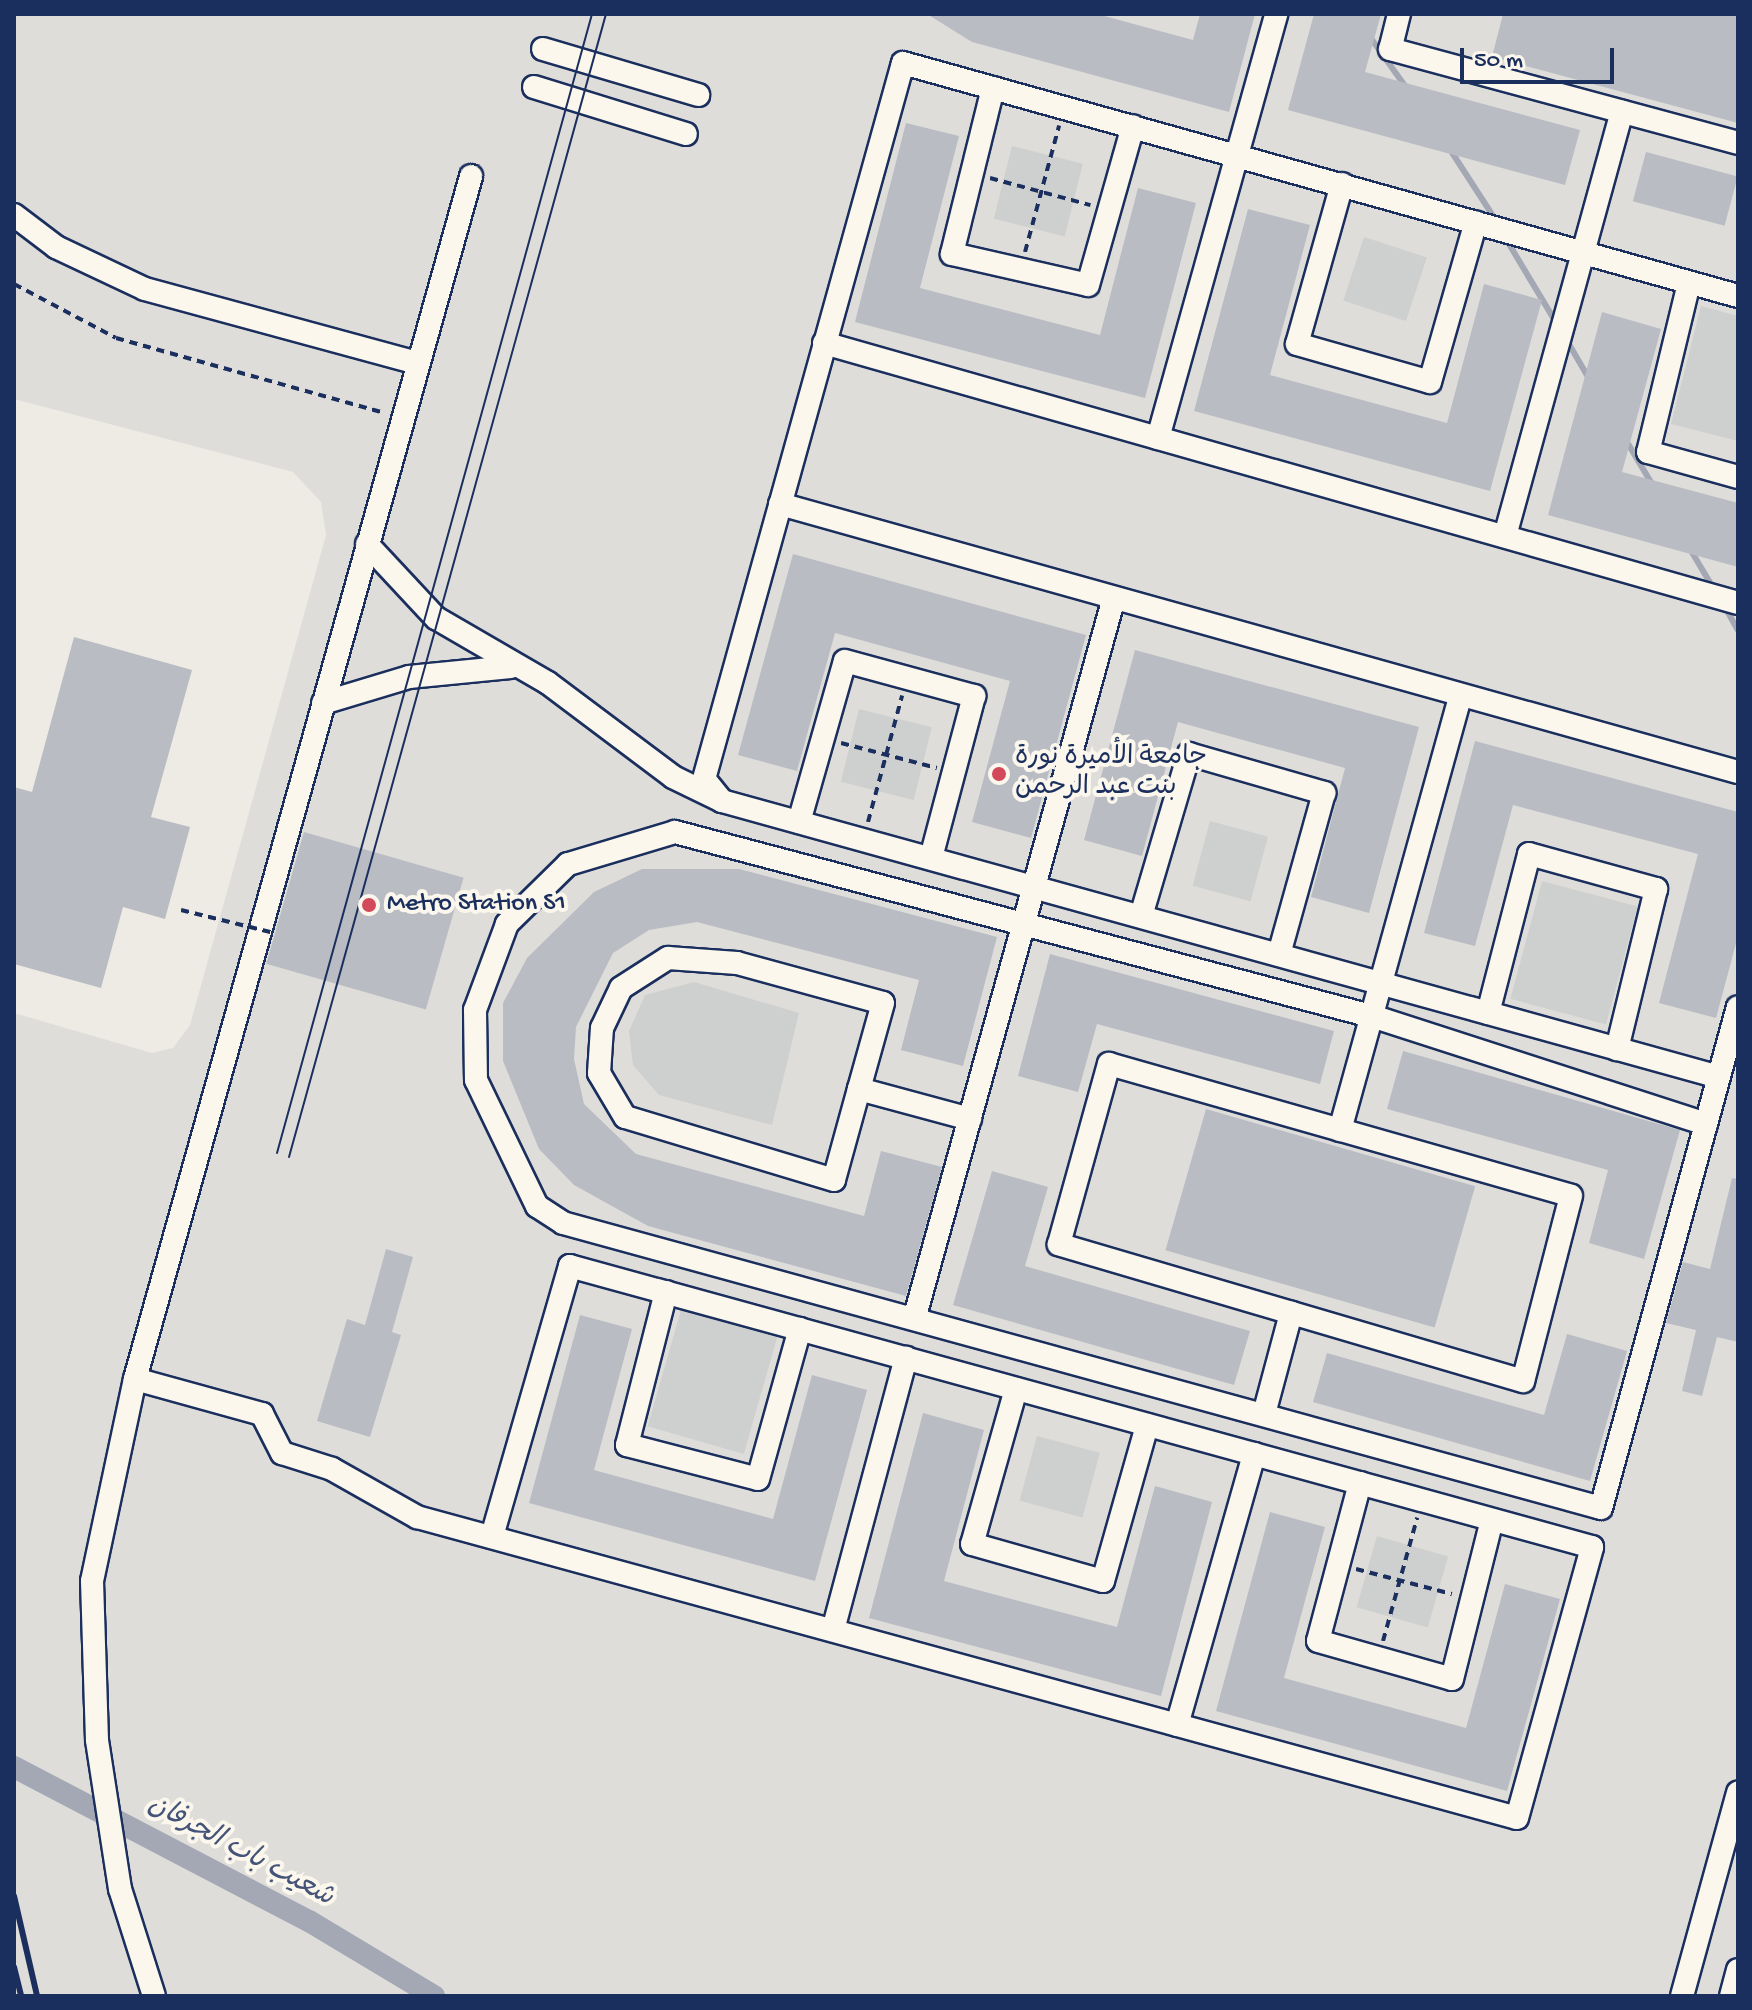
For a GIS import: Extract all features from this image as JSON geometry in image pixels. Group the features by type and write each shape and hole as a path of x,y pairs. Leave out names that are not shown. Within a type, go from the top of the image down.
{"street":[{"path":"1158,438 1276,14"},
{"path":"1399,14 1390,49 1738,143"},
{"path":"543,49 698,95"},
{"path":"722,801 704,779 903,63 1738,296"},
{"path":"534,87 686,134"},
{"path":"993,88 952,254 1088,285 1133,126"},
{"path":"1505,536 1622,112"},
{"path":"154,1996 120,1889 97,1740 92,1581 135,1379 471,176"},
{"path":"1342,184 1297,344 1430,382 1476,222"},
{"path":"14,215 56,247 145,289 418,363"},
{"path":"1689,283 1648,452 1738,477"},
{"path":"824,343 1738,603"},
{"path":"780,504 1113,601 1738,772"},
{"path":"367,544 411,598 511,667 548,683 634,752 722,801 1719,1077"},
{"path":"915,1316 1113,601"},
{"path":"799,822 845,661 974,696 931,858"},
{"path":"323,703 366,685 511,667"},
{"path":"1340,1130 1460,698"},
{"path":"1141,916 1189,754 1324,793 1279,954"},
{"path":"1706,1124 1371,1016 1023,927 675,832 568,864 507,924 475,1010 476,1080 537,1206 563,1223 915,1316 1601,1508 1738,1007"},
{"path":"1488,1013 1529,854 1656,889 1617,1049"},
{"path":"668,958 737,963 883,1003 859,1089 834,1180 625,1117 599,1073 602,1028 621,988 668,958"},
{"path":"1109,1064 1571,1196 1523,1381 1291,1313 1059,1244 1109,1064"},
{"path":"859,1089 970,1119"},
{"path":"135,1379 262,1414 282,1453 332,1469 417,1517 1517,1818 1592,1547 570,1266 492,1537"},
{"path":"666,1292 627,1445 758,1479 800,1329"},
{"path":"1264,1414 1291,1313"},
{"path":"833,1630 906,1358"},
{"path":"1016,1389 972,1544 1103,1581 1147,1425"},
{"path":"1177,1725 1254,1454"},
{"path":"1360,1483 1318,1641 1452,1679 1492,1520"},
{"path":"1682,1996 1738,1793"},
{"path":"1731,1996 1738,1970"}],"path":[{"path":"1020,269 1064,108"},
{"path":"972,174 1109,210"},
{"path":"14,284 116,338 402,418"},
{"path":"864,840 907,678"},
{"path":"823,738 954,772"},
{"path":"181,910 274,933"},
{"path":"1379,1658 1422,1501"},
{"path":"1339,1564 1472,1600"}],"shaded area":[{"name":"جامعة الأميرة نورة بنت عبد الرحمن","path":"14,14 1738,14 1738,1996 14,1996 14,1013 152,1053 173,1048 190,1025 326,535 321,502 293,472 14,399"},
{"path":"1012,146 1083,164 1065,236 994,219"},
{"path":"1364,237 1427,257 1406,321 1343,301"},
{"path":"1701,306 1738,316 1738,441 1671,424"},
{"path":"859,709 932,727 914,800 841,782"},
{"path":"1210,821 1268,837 1251,901 1193,886"},
{"path":"1542,881 1638,907 1606,1024 1510,999"},
{"path":"694,982 799,1013 772,1125 659,1095 633,1065 629,1031 645,995"},
{"path":"681,1310 777,1338 744,1454 648,1426"},
{"path":"1037,1436 1100,1453 1082,1518 1020,1501"},
{"path":"1377,1536 1448,1556 1428,1628 1357,1607"}],"building":[{"path":"927,14 1097,14 1193,40 1200,14 1255,14 1229,112 972,42"},
{"path":"1314,14 1381,14 1365,72 1580,130 1565,185 1288,110"},
{"path":"1503,14 1738,14 1738,123 1492,57"},
{"path":"906,123 959,136 920,288 1100,335 1138,188 1196,203 1145,398 855,322"},
{"path":"1646,152 1738,177 1725,226 1633,201"},
{"path":"1248,209 1310,225 1270,375 1447,423 1484,284 1542,300 1490,491 1194,411"},
{"path":"1602,312 1661,329 1622,472 1738,503 1738,567 1548,515"},
{"path":"793,554 1086,635 1031,838 972,822 1010,681 835,633 797,771 738,755"},
{"path":"74,637 192,670 151,817 190,827 165,919 123,907 101,988 14,964 14,787 32,792"},
{"path":"1135,650 1419,727 1369,913 1311,897 1345,768 1178,722 1142,856 1084,840"},
{"path":"1475,741 1738,812 1738,936 1716,1018 1659,1003 1698,854 1513,805 1475,946 1424,933"},
{"name":"Metro Station S1","path":"304,832 464,878 426,1009 266,964"},
{"path":"642,869 739,869 997,937 963,1066 901,1050 919,980 697,922 649,930 613,953 576,1027 574,1059 584,1104 636,1154 864,1216 881,1151 942,1167 906,1296 648,1226 574,1185 539,1149 503,1061 503,1003 527,958 594,892"},
{"path":"1050,954 1334,1031 1320,1084 1097,1024 1078,1092 1018,1076"},
{"path":"1403,1051 1680,1130 1644,1259 1589,1243 1608,1170 1387,1109"},
{"path":"1206,1109 1475,1186 1435,1327 1165,1250"},
{"path":"992,1171 1048,1187 1025,1266 1250,1331 1234,1385 953,1305"},
{"path":"1732,1178 1738,1179 1738,1342 1717,1337 1702,1396 1682,1391 1696,1330 1666,1323 1683,1262 1710,1269"},
{"path":"386,1249 413,1257 392,1332 401,1335 370,1437 317,1421 347,1319 365,1325"},
{"path":"580,1315 632,1329 594,1470 773,1519 812,1375 867,1390 815,1581 529,1503"},
{"path":"1567,1334 1627,1351 1590,1481 1313,1402 1327,1353 1544,1415"},
{"path":"923,1413 984,1430 944,1581 1117,1627 1155,1486 1212,1502 1161,1696 869,1618"},
{"path":"1270,1512 1325,1527 1284,1678 1466,1728 1505,1584 1560,1599 1507,1791 1216,1711"}],"waterway":[{"path":"1370,37 1405,86"},
{"path":"1451,151 1497,222"},
{"path":"1506,239 1558,326"},
{"path":"1566,339 1588,377"},
{"path":"1627,442 1652,484"},
{"path":"1690,549 1715,591"},
{"path":"1725,607 1738,630"},
{"name":"شعيب باب الجرفان","path":"14,1767 309,1921 434,1996"}],"tram line":[{"path":"277,1153 592,14"},
{"path":"289,1157 606,14"}],"railway":[{"path":"14,1896 37,1996"},
{"path":"14,1967 21,1996"}],"place":[{"name":"جامعة الأميرة نورة بنت عبد الرحمن","path":"999,774"},
{"name":"Metro Station S1","path":"369,905"}]}
